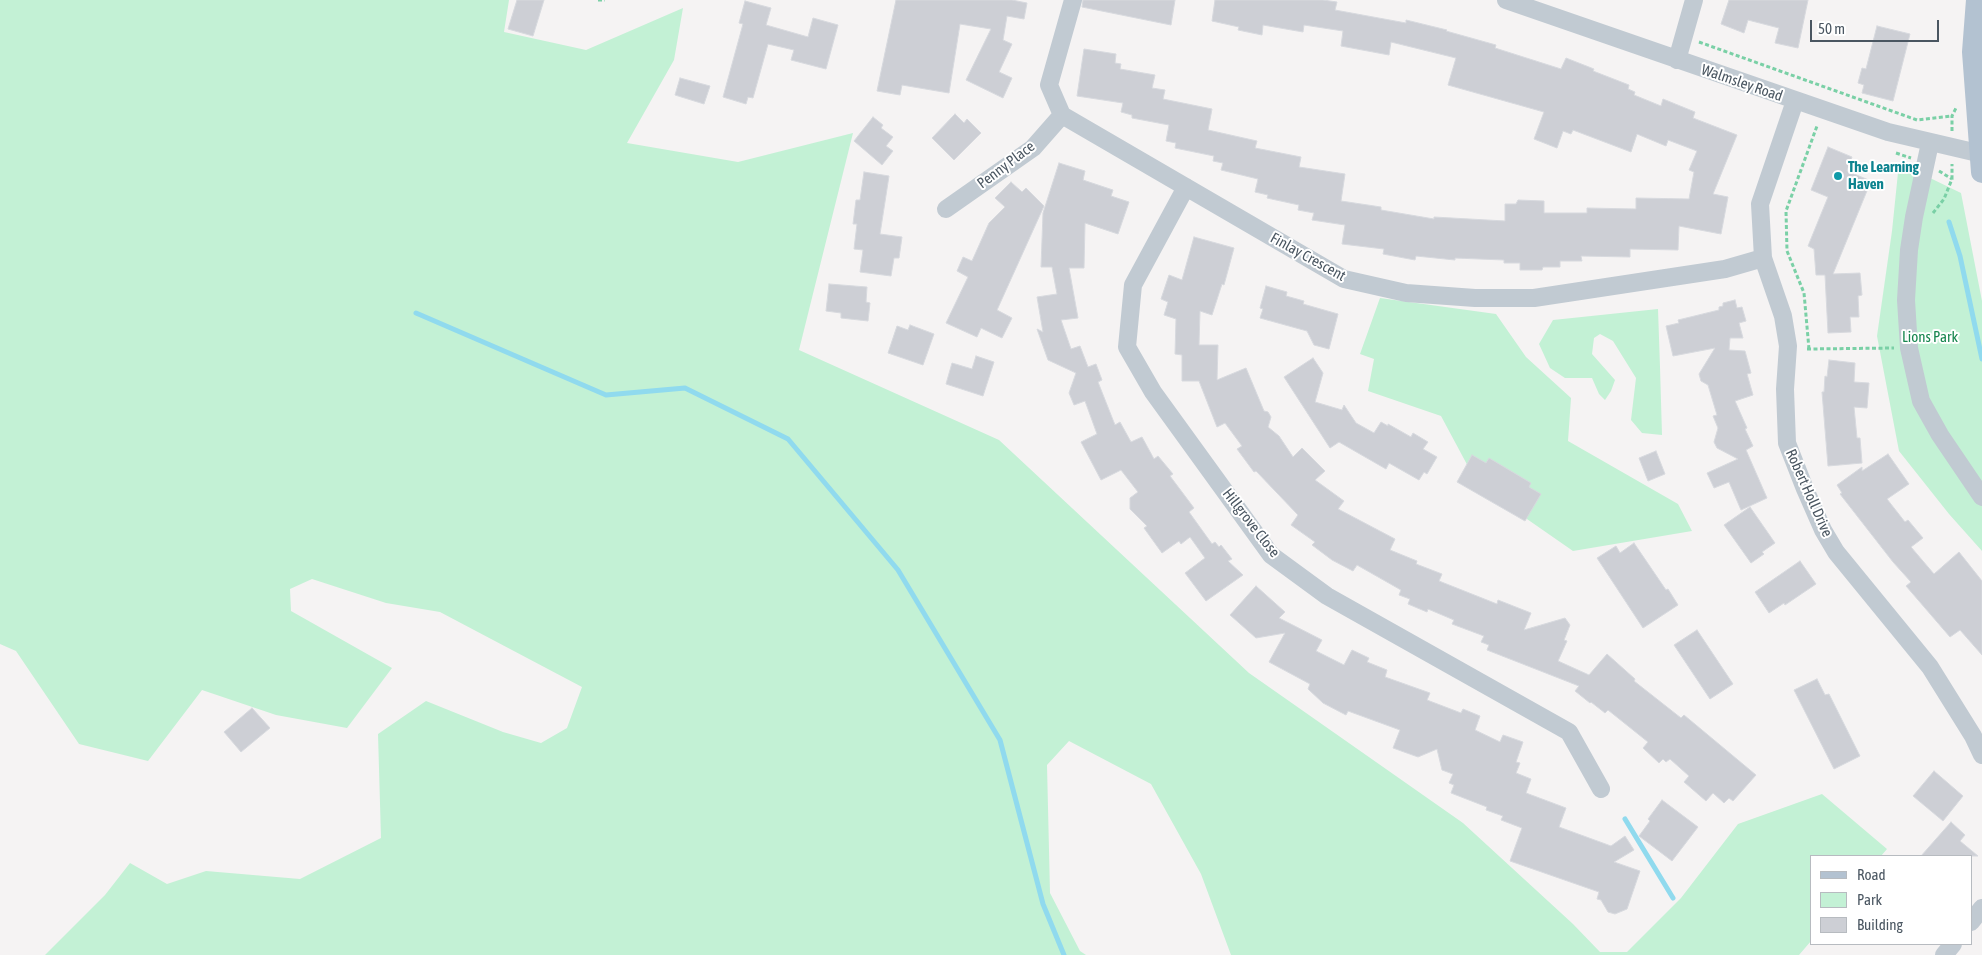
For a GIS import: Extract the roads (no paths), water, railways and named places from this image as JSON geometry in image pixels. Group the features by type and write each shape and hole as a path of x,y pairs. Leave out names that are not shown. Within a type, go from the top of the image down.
{"main road":[{"path":"1977,0 1973,52 1981,160"}],"street":[{"path":"1062,116 1049,85 1073,0"},
{"name":"Walmsley Road","path":"1506,0 1795,101 1981,160"},
{"path":"1677,60 1694,0"},
{"name":"Robert Holl Drive","path":"1795,101 1760,204 1763,258 1783,316 1788,346 1785,389 1787,443 1822,527 1836,552 1930,667 1974,736 1982,755"},
{"name":"Finlay Crescent","path":"1062,116 1344,279 1406,293 1475,298 1534,298 1725,269 1763,258"},
{"name":"Penny Place","path":"946,209 1033,148 1062,116"},
{"path":"1930,143 1909,250 1906,300 1909,348 1921,401 1940,436 1982,496"},
{"name":"Hillgrove Close","path":"1186,187 1133,285 1127,347 1154,392 1272,555 1328,596 1569,732 1601,789"},
{"path":"1972,921 1982,908"},
{"path":"1944,955 1952,945"}],"waterway":[{"path":"1949,222 1960,256 1982,359"},
{"path":"416,313 606,395 685,388 788,439 898,570 1000,740 1043,904 1064,955"},
{"path":"1625,819 1673,898"}],"place":[{"name":"The Learning Haven","path":"1838,176"}],"park label":[{"name":"Lions Park","path":"1930,337"}]}
